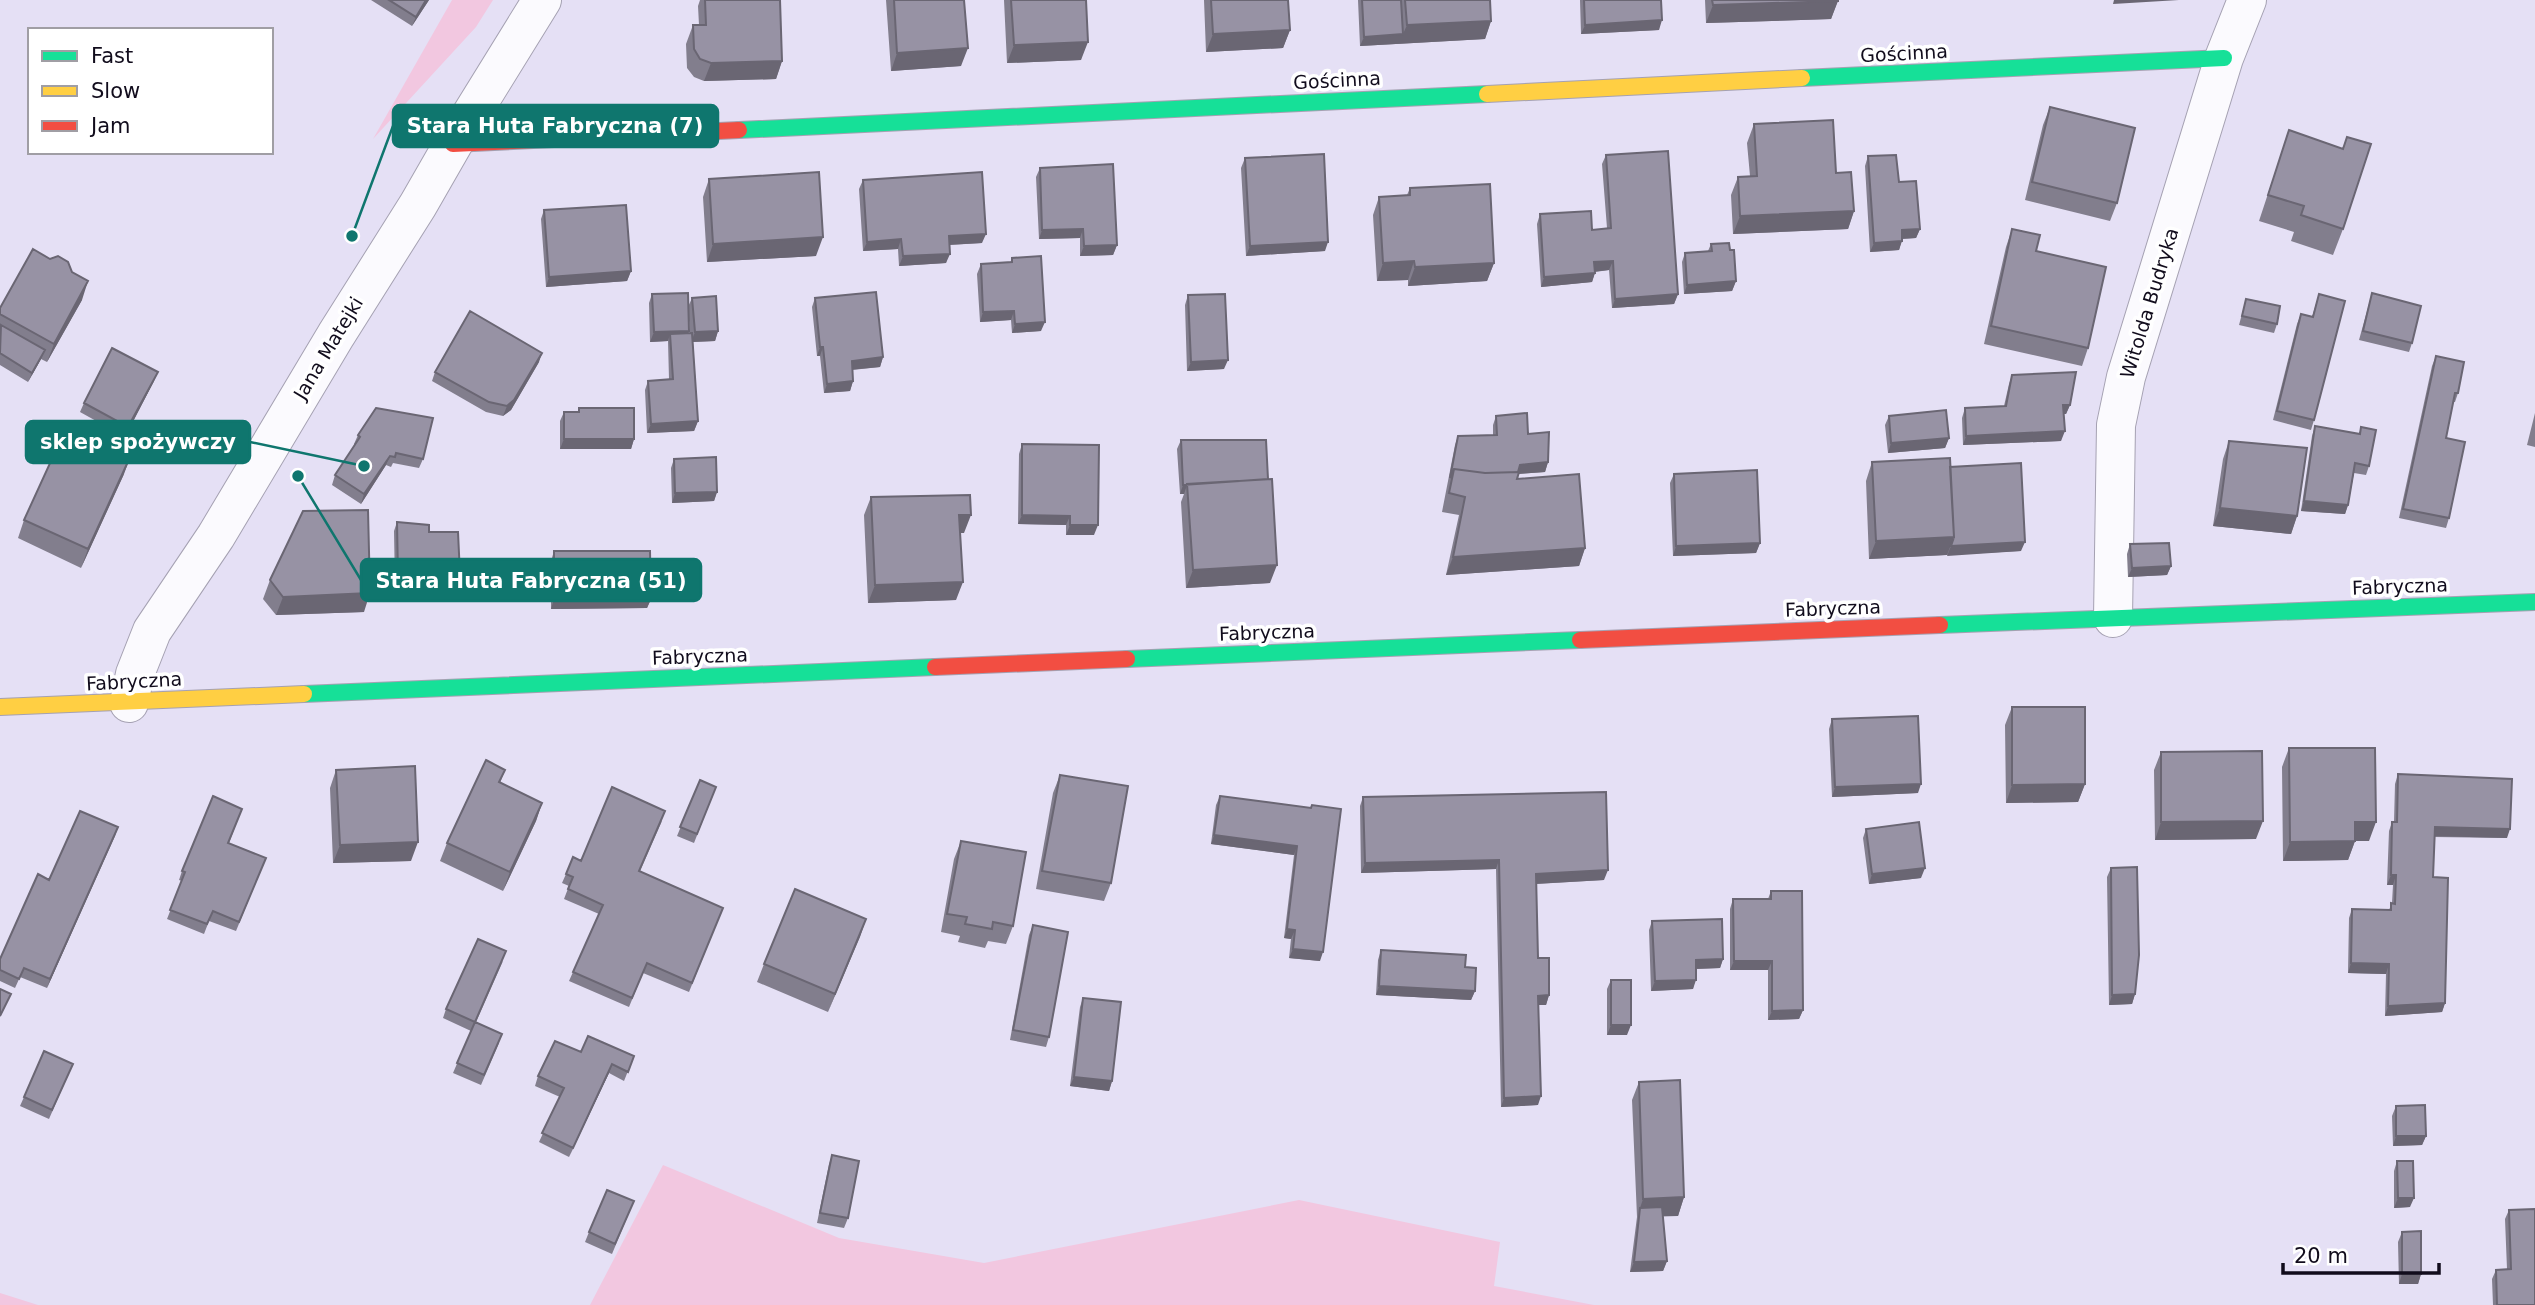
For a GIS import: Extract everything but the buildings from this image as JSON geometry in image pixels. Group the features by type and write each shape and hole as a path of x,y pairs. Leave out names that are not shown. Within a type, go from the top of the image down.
{"street":[{"name":"Jana Matejki","path":"129,703 135,674 152,631 216,536 542,0"},
{"name":"Witolda Budryka","path":"2113,618 2116,425 2126,377 2224,58 2247,0"},
{"name":"Gościnna","path":"453,144 2224,58"},
{"name":"Fabryczna","path":"0,707 2113,618 2535,603"}],"shaded area":[{"path":"452,0 493,0 476,27 373,139"},
{"path":"663,1165 839,1238 984,1263 1299,1200 1500,1242 1494,1286 1594,1305 590,1305"},
{"path":"0,1293 38,1305 0,1305"}],"traffic: fast":[{"path":"1802,78 2224,58"},
{"path":"739,130 1487,94"},
{"path":"1940,625 2535,602"},
{"path":"1127,659 1580,640"},
{"path":"304,694 935,667"}],"traffic: slow":[{"path":"1487,94 1802,78"},
{"path":"0,707 304,694"}],"traffic: jam":[{"path":"453,144 739,130"},
{"path":"1580,640 1940,625"},
{"path":"935,667 1127,659"}],"place":[{"name":"Stara Huta Fabryczna (7)","path":"352,236"},
{"name":"sklep spożywczy","path":"364,466"},
{"name":"Stara Huta Fabryczna (51)","path":"298,476"}]}
